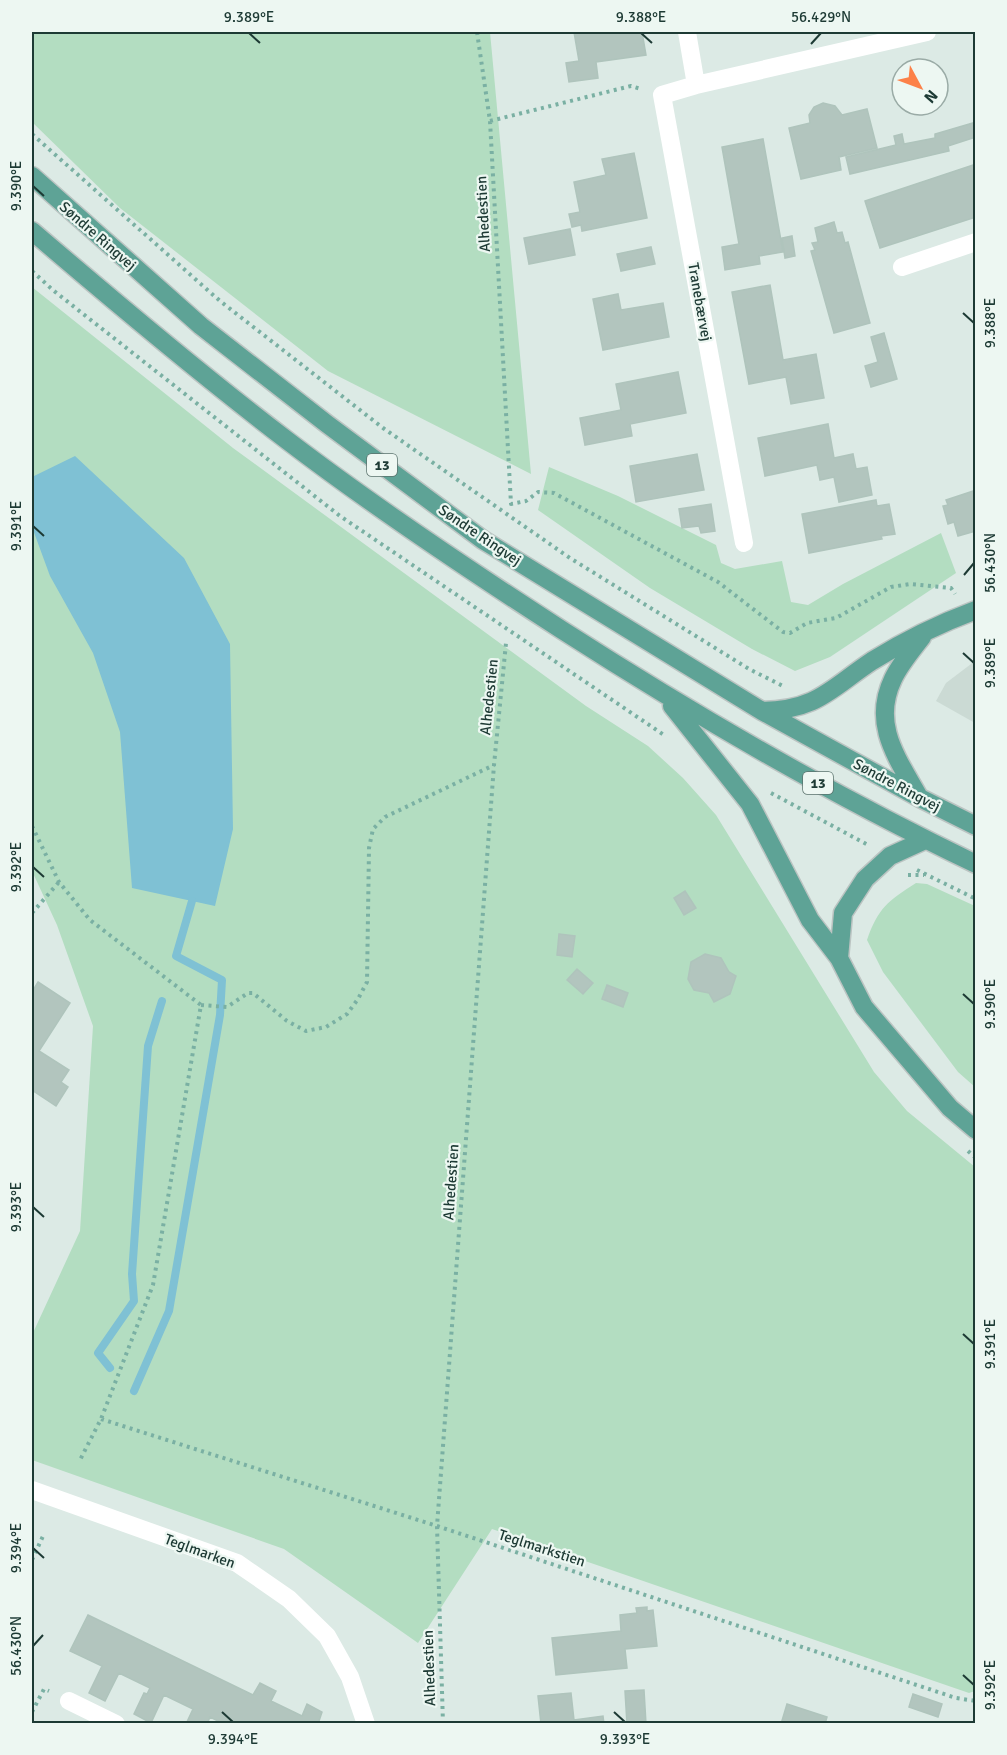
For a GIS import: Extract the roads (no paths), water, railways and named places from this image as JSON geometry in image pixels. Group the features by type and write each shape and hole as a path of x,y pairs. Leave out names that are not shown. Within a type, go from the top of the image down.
{"main road":[{"name":"Søndre Ringvej","path":"32,176 201,326 327,424 483,540 762,711 975,826"},
{"name":"13","path":"32,231 152,333 308,456 394,519 521,604 664,695 785,766 975,864"},
{"path":"762,711 798,707 817,700 874,660 975,610"},
{"path":"920,798 889,743 885,727 885,710 887,693 894,677 925,633"},
{"path":"664,695 750,804 810,920 839,958 864,1007 950,1108 975,1130"},
{"path":"839,958 843,913 865,879 890,856 925,840"}],"street":[{"path":"687,32 696,85 927,32"},
{"name":"Tranebærvej","path":"696,85 662,95 744,543"},
{"path":"902,267 975,242"},
{"name":"Teglmarken","path":"32,1490 237,1563 289,1599 327,1636 350,1677 366,1724"},
{"path":"69,1701 116,1724"}],"water":[{"path":"75,456 184,558 230,644 233,829 215,906 132,888 120,732 93,653 50,576 32,527 32,477"}],"waterway":[{"path":"134,1391 169,1311 220,1015 222,980 176,956 192,901"},
{"path":"110,1368 98,1353 134,1301 132,1274 148,1046 162,1001"}]}
